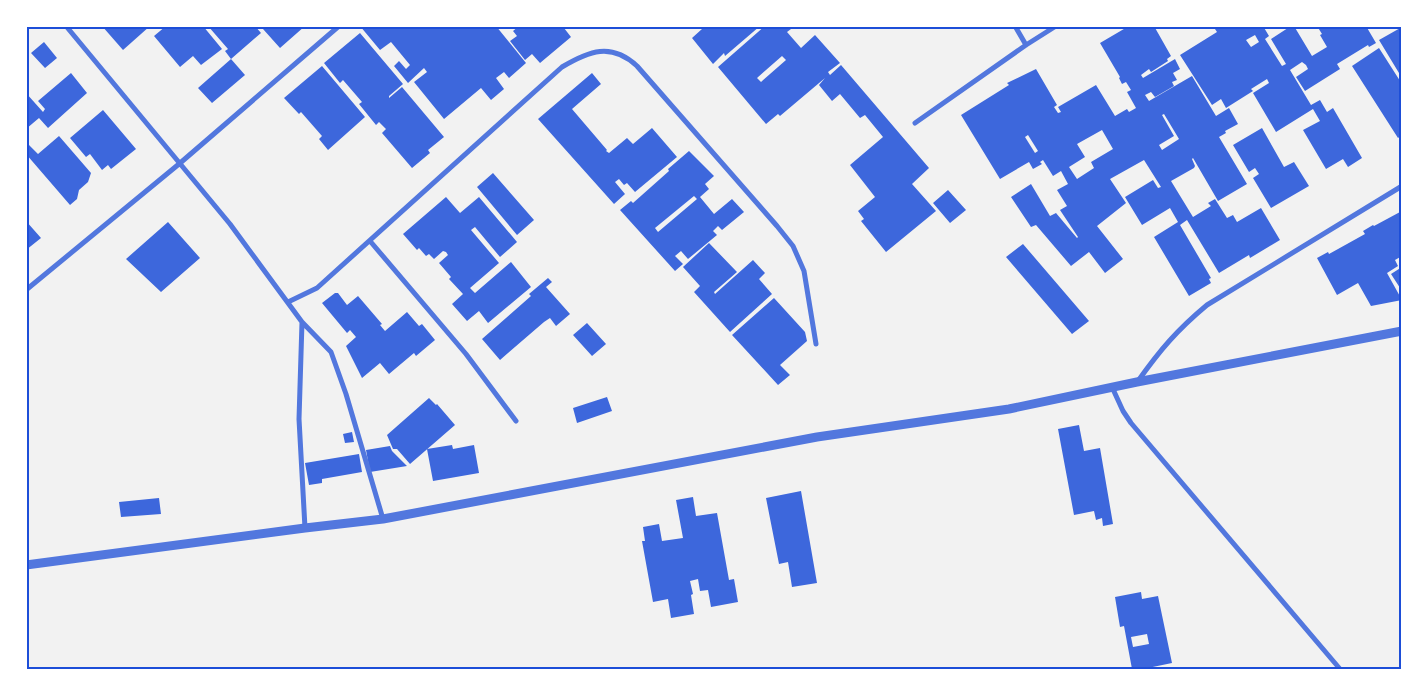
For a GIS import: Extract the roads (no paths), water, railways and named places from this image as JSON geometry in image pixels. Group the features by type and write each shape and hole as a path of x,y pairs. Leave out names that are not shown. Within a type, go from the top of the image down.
{"street":[{"path":"66,26 230,224 302,322 331,352 346,394 383,519"},
{"path":"26,290 179,164 339,26"},
{"path":"1015,26 1026,44"},
{"path":"915,123 1026,44 1056,26"},
{"path":"288,302 317,288 562,67 583,55 596,52 617,52 629,58 638,66 793,246 804,271 816,344"},
{"path":"1138,382 1163,346 1184,324 1207,305 1402,186"},
{"path":"370,241 466,354 516,421"},
{"path":"302,322 300,419 305,528"},
{"path":"26,565 383,519 817,437 1009,409 1112,387 1402,331"},
{"path":"1112,387 1131,423 1340,669"}]}
